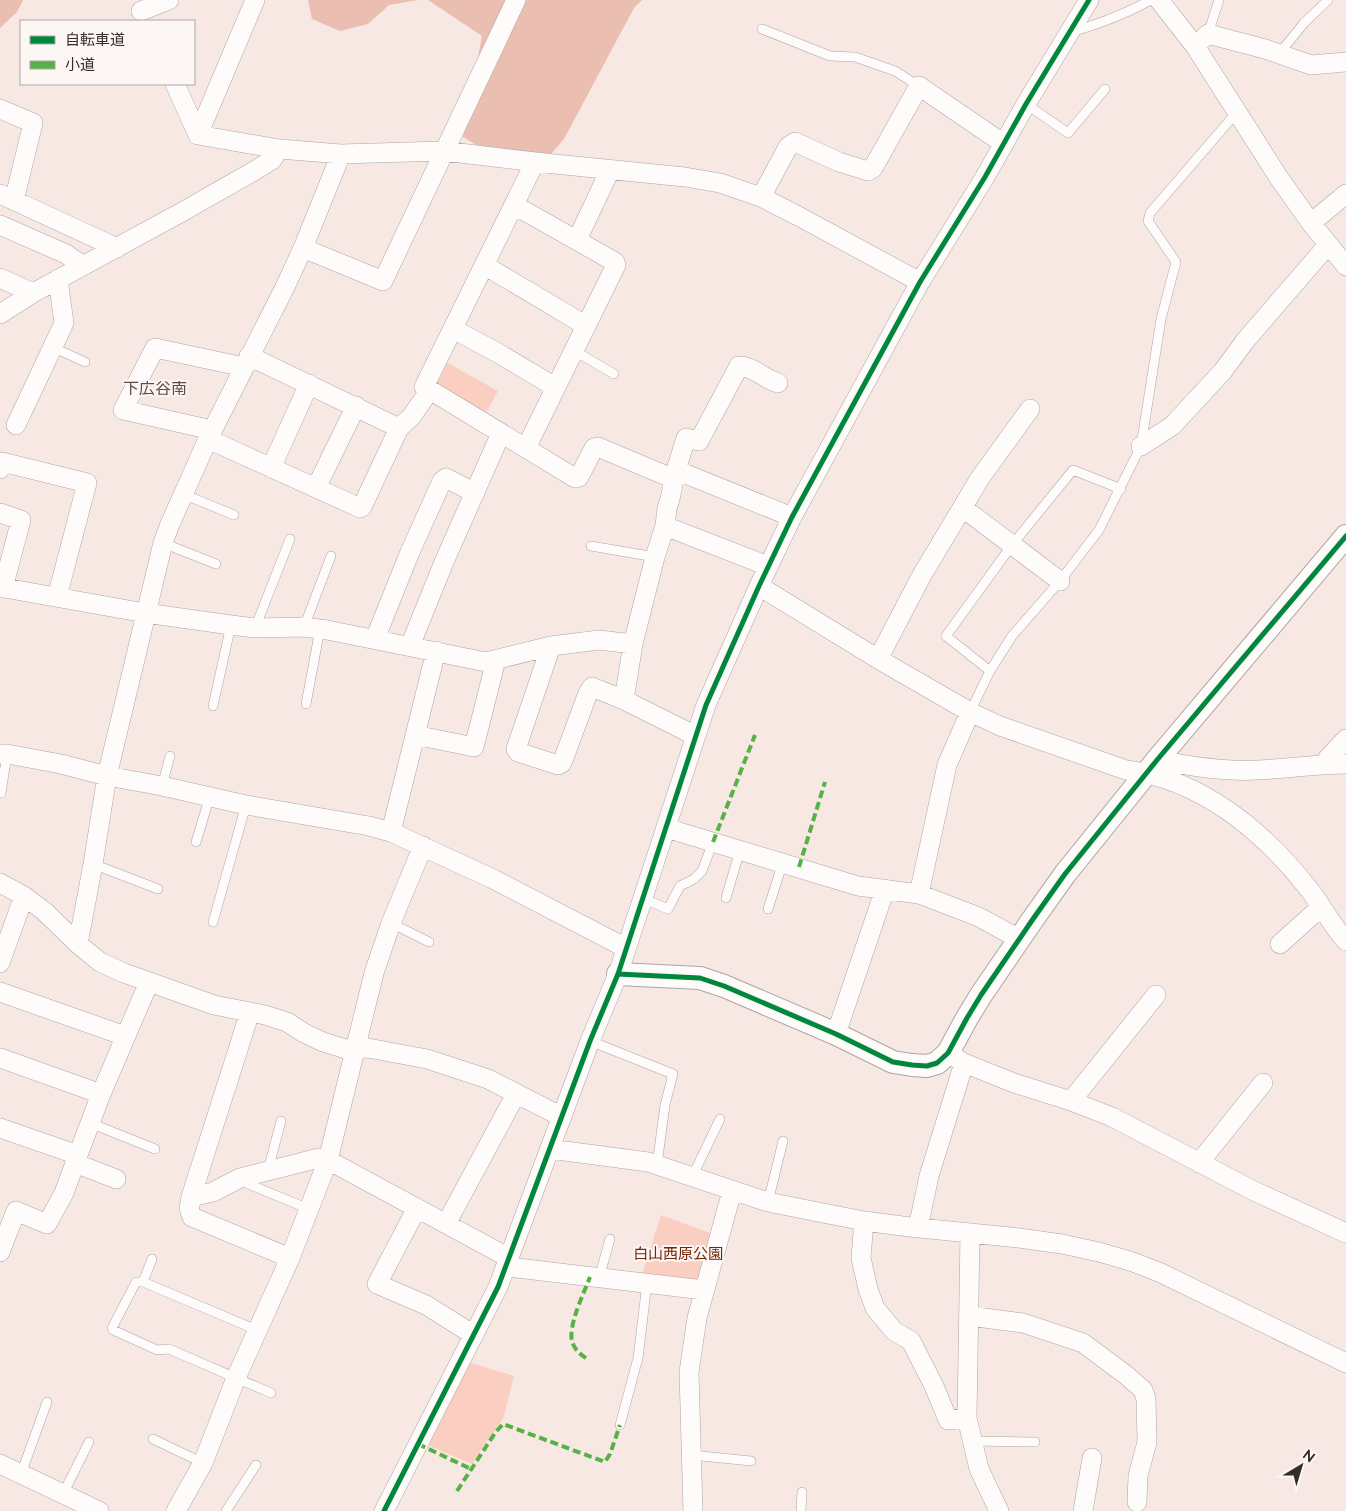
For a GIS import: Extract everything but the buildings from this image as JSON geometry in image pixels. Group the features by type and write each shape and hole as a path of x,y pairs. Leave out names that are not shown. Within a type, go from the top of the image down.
{"street":[{"path":"141,11 168,0"},
{"path":"198,135 256,0"},
{"path":"303,248 383,281 516,0"},
{"path":"384,1511 498,1287 590,1042 618,974 706,705 768,566 792,517 920,282 1089,0"},
{"path":"1160,0 1202,40 1237,112 1279,178 1311,223 1346,266"},
{"path":"1202,40 1235,40 1311,65 1346,62"},
{"path":"174,85 198,135"},
{"path":"761,198 788,147 795,142 839,162 868,170 873,168 919,86 1004,144"},
{"path":"0,109 33,123 7,197 116,248"},
{"path":"198,135 279,149 341,154 443,151 610,170 685,176 720,183 761,198 920,282"},
{"path":"0,314 33,293 272,160 279,149"},
{"path":"78,944 107,776 145,613 164,543 183,494 210,435 303,248 341,154"},
{"path":"535,162 424,387 576,478 580,476 594,448 598,446 792,517"},
{"path":"577,240 610,170"},
{"path":"1311,223 1346,194"},
{"path":"514,205 577,240 616,265 526,448"},
{"path":"0,225 66,254 83,266"},
{"path":"1141,446 1172,426 1223,371 1245,341 1328,245"},
{"path":"484,265 585,325"},
{"path":"0,278 33,293"},
{"path":"16,425 64,323 58,279"},
{"path":"453,329 555,387"},
{"path":"399,428 309,384 246,361 155,348 124,410 210,435 271,468 360,508 399,428 412,417 430,390"},
{"path":"624,700 633,644 655,557 665,526 675,474 686,438 699,441 738,366 745,366 767,380 778,384"},
{"path":"271,468 309,384"},
{"path":"316,488 356,406"},
{"path":"878,659 922,576 980,478 1030,410"},
{"path":"410,646 444,562 501,433"},
{"path":"0,469 2,462 87,483 57,597"},
{"path":"375,639 410,552 442,481 446,478 475,493"},
{"path":"963,508 1060,581"},
{"path":"0,513 21,520 2,587 145,613 231,625 255,628 312,628 486,662 551,646 599,640 633,644"},
{"path":"665,526 768,566"},
{"path":"918,1228 956,1058 967,1018 1065,874 1152,766 1344,543"},
{"path":"759,586 798,612 970,712 1000,726 1126,770 1152,766 1256,770 1346,764"},
{"path":"551,646 516,749 518,752 558,765 562,763 588,693 592,687 624,700 696,736"},
{"path":"391,832 436,651"},
{"path":"415,735 474,747 496,660"},
{"path":"919,894 947,765 970,712"},
{"path":"1326,764 1328,758 1346,738"},
{"path":"3,754 61,764 107,776 246,805 369,826 391,832 493,879 626,948"},
{"path":"1152,766 1235,815 1256,832 1281,856 1309,890 1346,942"},
{"path":"666,828 858,886 919,894 979,917 1019,939"},
{"path":"176,1511 203,1463 236,1378 290,1258 328,1160 374,973 391,923 422,846"},
{"path":"0,883 24,896 44,911 78,944 100,962 214,1005 287,1022 323,1042 346,1049 368,1048 427,1059 488,1079 562,1118"},
{"path":"836,1034 885,889"},
{"path":"0,963 24,896"},
{"path":"1280,944 1321,908"},
{"path":"618,974 700,978 724,986 836,1034 893,1062 927,1066 956,1058 1014,1082 1112,1117 1199,1163 1346,1233"},
{"path":"0,1252 16,1211 47,1224 64,1193 101,1094 149,982"},
{"path":"0,992 125,1036"},
{"path":"1071,1101 1156,994"},
{"path":"250,1012 189,1208 192,1217 290,1258"},
{"path":"0,1058 101,1094"},
{"path":"1199,1163 1263,1083"},
{"path":"446,1224 516,1094"},
{"path":"0,1128 77,1159 116,1179"},
{"path":"550,1149 648,1162 768,1202 864,1221 1019,1238 1062,1244 1099,1252 1161,1273 1346,1363"},
{"path":"191,1197 212,1192 240,1178 319,1158 328,1160 446,1224 517,1268 704,1290"},
{"path":"694,1511 689,1372 697,1318 732,1190"},
{"path":"417,1208 377,1284 426,1305 474,1335"},
{"path":"864,1221 861,1258 868,1289 875,1308 894,1332 911,1341 934,1386 948,1420 966,1418"},
{"path":"970,1234 966,1418 979,1468 999,1511"},
{"path":"969,1316 1023,1323 1082,1343 1126,1374 1143,1390 1146,1399 1147,1442 1138,1476 1137,1502"},
{"path":"1083,1511 1092,1458"},
{"path":"0,1464 99,1511"}],"lane":[{"path":"1069,33 1123,15 1151,0"},
{"path":"1202,40 1219,0"},
{"path":"1279,54 1304,23 1328,0"},
{"path":"762,29 830,56 856,57 888,68 919,86"},
{"path":"1026,104 1068,133 1105,89"},
{"path":"970,712 990,671 1012,636 1060,581 1099,530 1141,446 1161,319 1176,262 1148,221 1150,213 1237,112"},
{"path":"52,347 85,362"},
{"path":"573,350 614,374"},
{"path":"990,671 946,636 1012,545 1073,470 1121,489"},
{"path":"183,494 234,515"},
{"path":"255,628 290,539"},
{"path":"164,543 216,564"},
{"path":"591,546 655,557"},
{"path":"306,704 312,628 331,556"},
{"path":"213,706 231,625"},
{"path":"1,793 3,754"},
{"path":"162,786 170,756"},
{"path":"196,842 210,796"},
{"path":"213,922 246,805"},
{"path":"642,898 668,909 680,886 694,879 702,871 713,842"},
{"path":"726,898 740,849"},
{"path":"768,909 783,862"},
{"path":"93,864 158,889"},
{"path":"391,923 429,942"},
{"path":"590,1042 673,1074 665,1105 657,1165"},
{"path":"692,1177 720,1119"},
{"path":"268,1170 281,1121"},
{"path":"90,1123 155,1150"},
{"path":"768,1202 783,1142"},
{"path":"240,1178 246,1183 309,1209"},
{"path":"600,1278 610,1239"},
{"path":"143,1282 152,1259"},
{"path":"257,1330 143,1282 136,1282 112,1328 157,1350 169,1349 271,1393"},
{"path":"620,1425 638,1358 647,1282"},
{"path":"21,1474 47,1402"},
{"path":"153,1439 203,1463"},
{"path":"971,1440 1035,1442"},
{"path":"63,1494 89,1442"},
{"path":"692,1455 751,1461"},
{"path":"226,1511 256,1465"},
{"path":"801,1511 802,1492"}],"green space":[{"path":"444,361 498,391 486,413 431,384"},
{"name":"白山西原公園","path":"661,1215 713,1234 698,1286 641,1277"},
{"path":"468,1362 514,1376 504,1416 472,1464 427,1445"}],"shaded area":[{"path":"0,0 23,0 17,12 0,28"},
{"path":"308,0 418,0 389,5 368,24 340,31 312,19"},
{"path":"428,0 642,0 634,8 564,139 551,154 480,147 463,137 482,36"}],"marked path":[{"path":"713,842 755,735"},
{"path":"799,867 825,782"},
{"path":"586,1358 574,1346 571,1337 574,1320 590,1277"},
{"path":"457,1491 495,1433 503,1424 605,1462 610,1454 620,1425"},
{"path":"418,1444 471,1469"}],"cycle path":[{"path":"384,1511 498,1287 590,1041 618,974 706,705 759,586 792,517 920,282 985,177 1026,104 1089,0"},
{"path":"618,974 700,978 724,986 836,1034 893,1062 927,1066 937,1063 948,1053 981,995 1065,874 1157,760 1346,536"}],"district":[{"name":"下広谷南","path":"155,388"}]}
